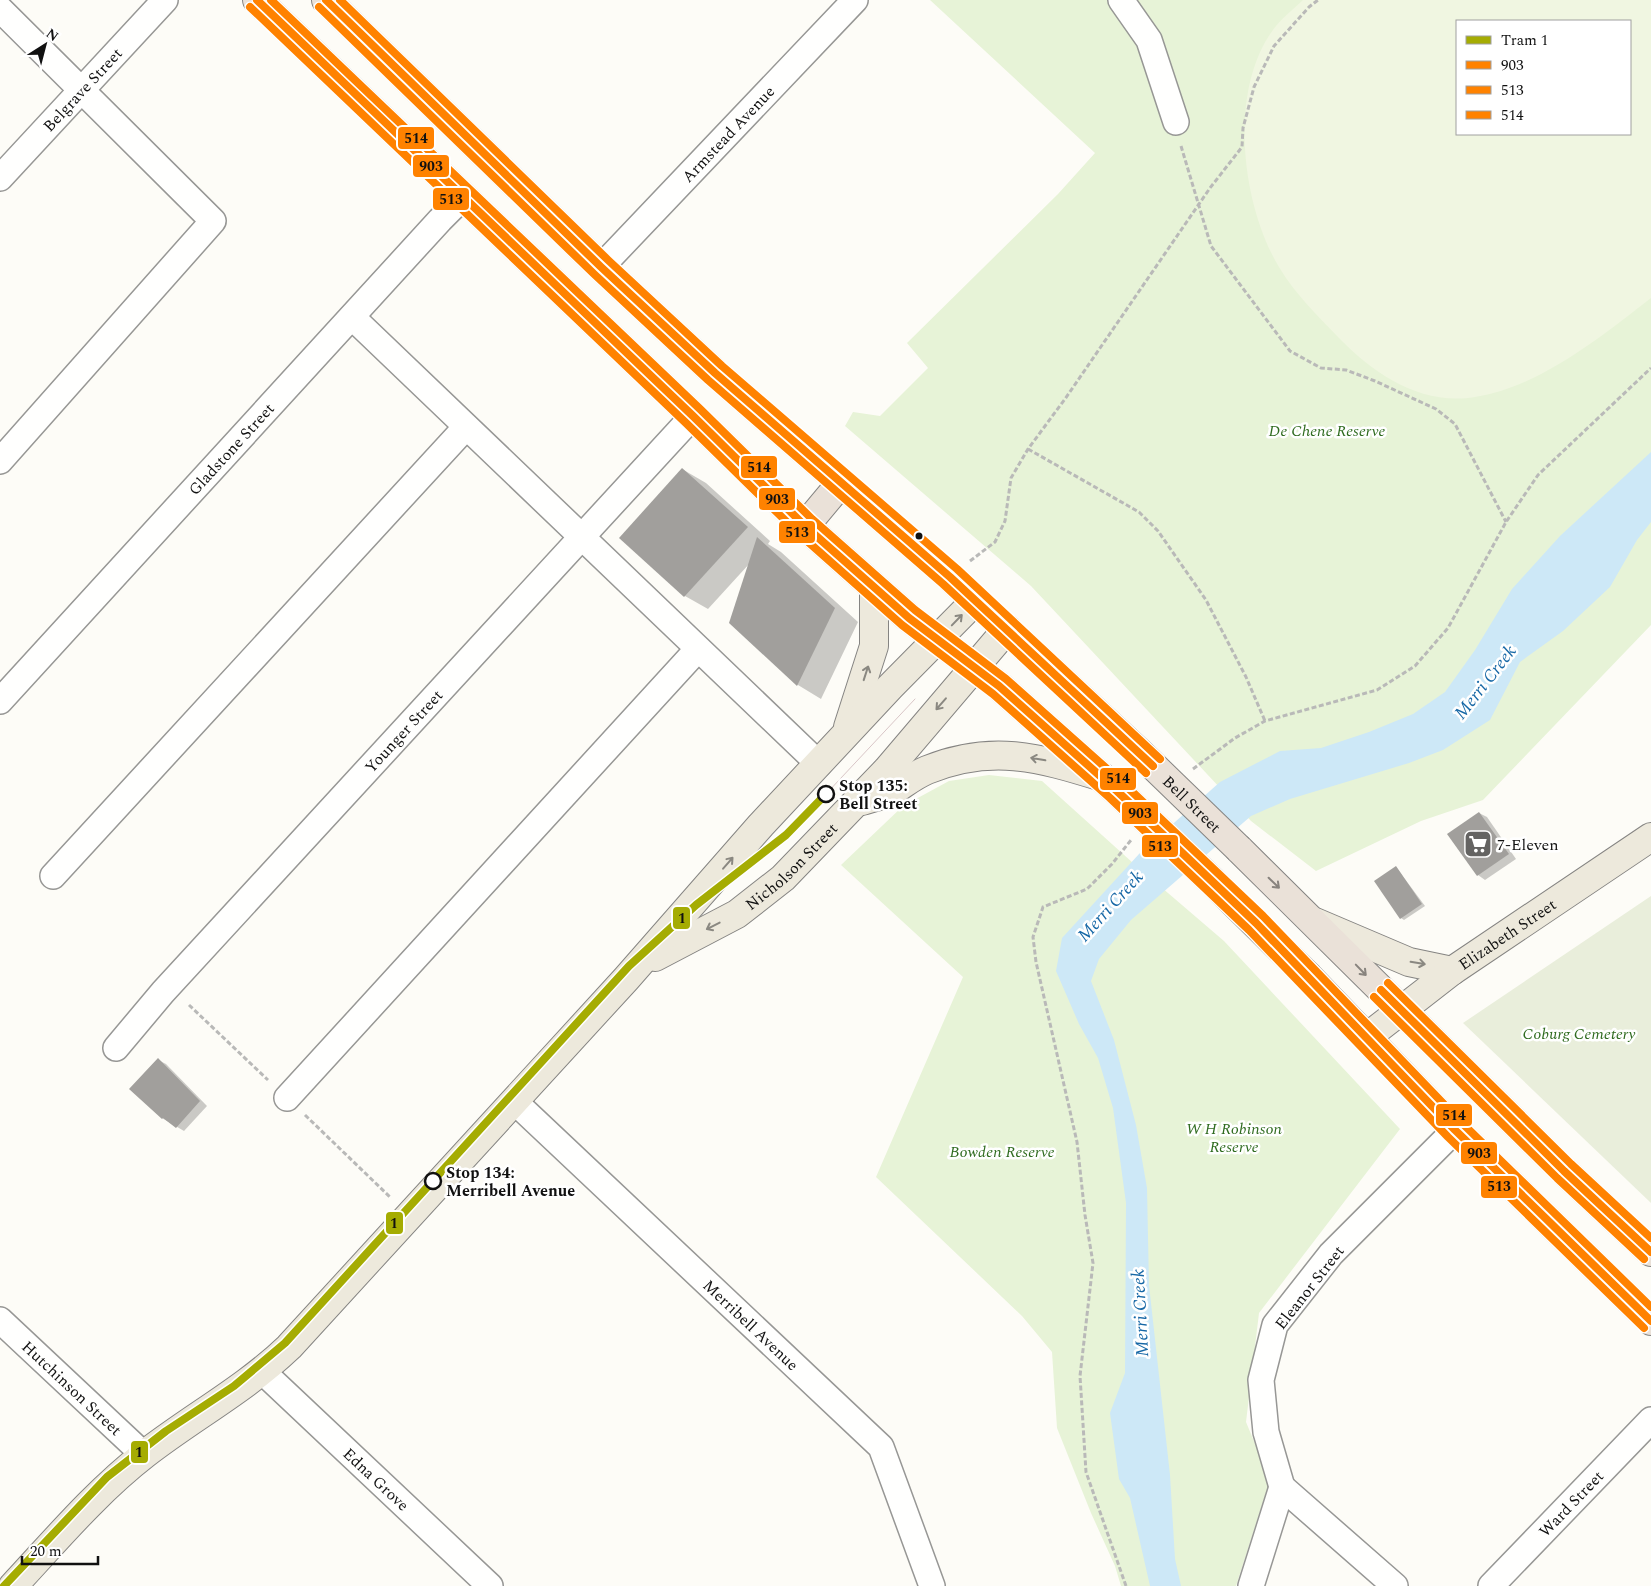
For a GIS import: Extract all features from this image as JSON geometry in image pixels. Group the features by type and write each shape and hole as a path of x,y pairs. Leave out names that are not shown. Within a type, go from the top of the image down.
{"highway":[{"path":"257,0 693,416 805,526 874,588 999,686 1109,784 1212,881 1367,1037 1455,1130 1651,1321"},
{"name":"Bell Street","path":"326,0 601,267 716,373 950,577 1142,755 1315,922 1564,1171 1651,1252"},
{"path":"805,526 840,483"}],"main road":[{"path":"845,736 874,646 874,588"},
{"name":"Nicholson Street","path":"13,1586 112,1481 144,1455 263,1372 289,1347 626,979 819,764 975,601"},
{"name":"Nicholson Street","path":"626,979 653,958 737,914 783,878 887,770 973,666 1007,629"},
{"path":"856,804 892,791 924,771 943,764 984,755 1018,755 1046,760 1109,784"},
{"name":"Elizabeth Street","path":"1367,1037 1452,971 1651,837"},
{"path":"1315,922 1409,962 1452,971"}],"street":[{"name":"Belgrave Street","path":"0,178 165,0"},
{"name":"Armstead Avenue","path":"601,267 854,0"},
{"path":"1121,0 1149,40 1176,122"},
{"path":"0,9 213,220 0,461"},
{"name":"Gladstone Street","path":"0,701 463,197"},
{"path":"352,317 697,650 819,764"},
{"name":"Younger Street","path":"116,1048 163,992 693,416"},
{"path":"53,876 466,427"},
{"path":"287,1098 697,650"},
{"name":"Merribell Avenue","path":"514,1101 881,1447 932,1586"},
{"name":"Eleanor Street","path":"1282,1487 1266,1432 1261,1380 1276,1326 1331,1254 1455,1130"},
{"name":"Hutchinson Street","path":"0,1320 144,1455"},
{"name":"Edna Grove","path":"263,1372 490,1586"},
{"name":"Ward Street","path":"1491,1586 1651,1420"},
{"path":"1250,1586 1282,1487 1395,1586"}],"path":[{"path":"950,577 995,542 1005,521 1011,478 1028,449 1065,399 1199,204 1242,147 1243,128 1254,87 1274,46 1309,7 1318,0"},
{"path":"1176,122 1182,154 1199,204 1204,231 1219,259 1290,351 1321,368 1346,370 1375,380 1436,409 1455,424 1506,522"},
{"path":"1028,449 1139,512 1158,532 1206,600 1246,676 1265,721"},
{"path":"1080,1376 1086,1472 1126,1586"}],"green space":[{"name":"De Chene Reserve","path":"930,0 1651,0 1651,625 1483,800 1421,821 1316,871 1251,821 1031,586 845,426 853,412 880,416 928,368 907,343 1058,194 1095,153"},
{"path":"1303,0 1651,0 1651,298 1590,344 1546,372 1522,383 1475,397 1455,399 1436,397 1418,392 1401,385 1368,364 1353,352 1315,313 1285,277 1266,241 1248,179 1245,146 1245,112 1250,81 1261,51 1282,19"},
{"path":"989,775 1042,781 1133,863 1224,941 1400,1129 1259,1313 1246,1422 1270,1480 1236,1586 1121,1586 1115,1566 1091,1513 1057,1428 1052,1352 1022,1316 876,1177 963,977 841,865 903,806 949,781"},
{"name":"Coburg Cemetery","path":"1651,896 1651,1203 1463,1023"}],"water":[{"name":"Merri Creek","path":"1651,452 1651,522 1637,540 1610,587 1563,631 1520,662 1490,720 1443,750 1409,763 1290,799 1251,816 1131,920 1099,959 1091,981 1114,1040 1136,1125 1147,1188 1149,1285 1170,1475 1175,1559 1181,1586 1150,1586 1130,1498 1119,1479 1110,1413 1125,1373 1126,1203 1113,1108 1098,1058 1079,1024 1056,971 1062,938 1139,854 1220,782 1280,751 1321,748 1369,732 1413,714 1445,692 1475,650 1512,589 1560,536"}],"building":[{"path":"682,468 748,527 684,597 619,538"},
{"path":"757,537 835,608 797,686 729,623"},
{"name":"7-Eleven","path":"1479,812 1509,854 1477,876 1447,834"},
{"path":"1396,866 1422,904 1400,919 1374,881"},
{"path":"158,1058 200,1101 176,1128 162,1119 129,1089"}],"tram line":[{"path":"826,794 915,699"},
{"name":"1","path":"4,1586 107,1477 166,1431 234,1386 285,1343 629,966 696,905 786,835 826,794"}],"transit line":[{"name":"903","path":"257,0 693,416 805,526 909,618 999,686 1117,791 1256,923 1455,1130 1651,1321"},
{"name":"514","path":"271,0 700,409 812,519 915,610 1006,679 1124,784 1263,916 1462,1123 1651,1307"},
{"name":"903","path":"326,0 601,267 715,373 950,577 1153,766"},
{"name":"514","path":"340,0 608,260 722,366 957,569 1160,759"},
{"name":"513","path":"250,7 686,423 798,533 902,625 993,694 1110,798 1249,930 1448,1137 1644,1328"},
{"name":"513","path":"319,7 594,274 708,380 943,584 1146,773"},
{"name":"514","path":"1388,983 1571,1164 1651,1238"},
{"name":"903","path":"1381,990 1564,1171 1651,1252"},
{"name":"513","path":"1374,997 1557,1178 1644,1259"}],"place":[{"name":"Stop 135: Bell Street","path":"826,794"},
{"name":"7-Eleven","path":"1478,844"},
{"name":"Stop 134: Merribell Avenue","path":"433,1181"}],"park label":[{"name":"W H Robinson Reserve","path":"1234,1137"},
{"name":"Bowden Reserve","path":"1002,1151"}]}
